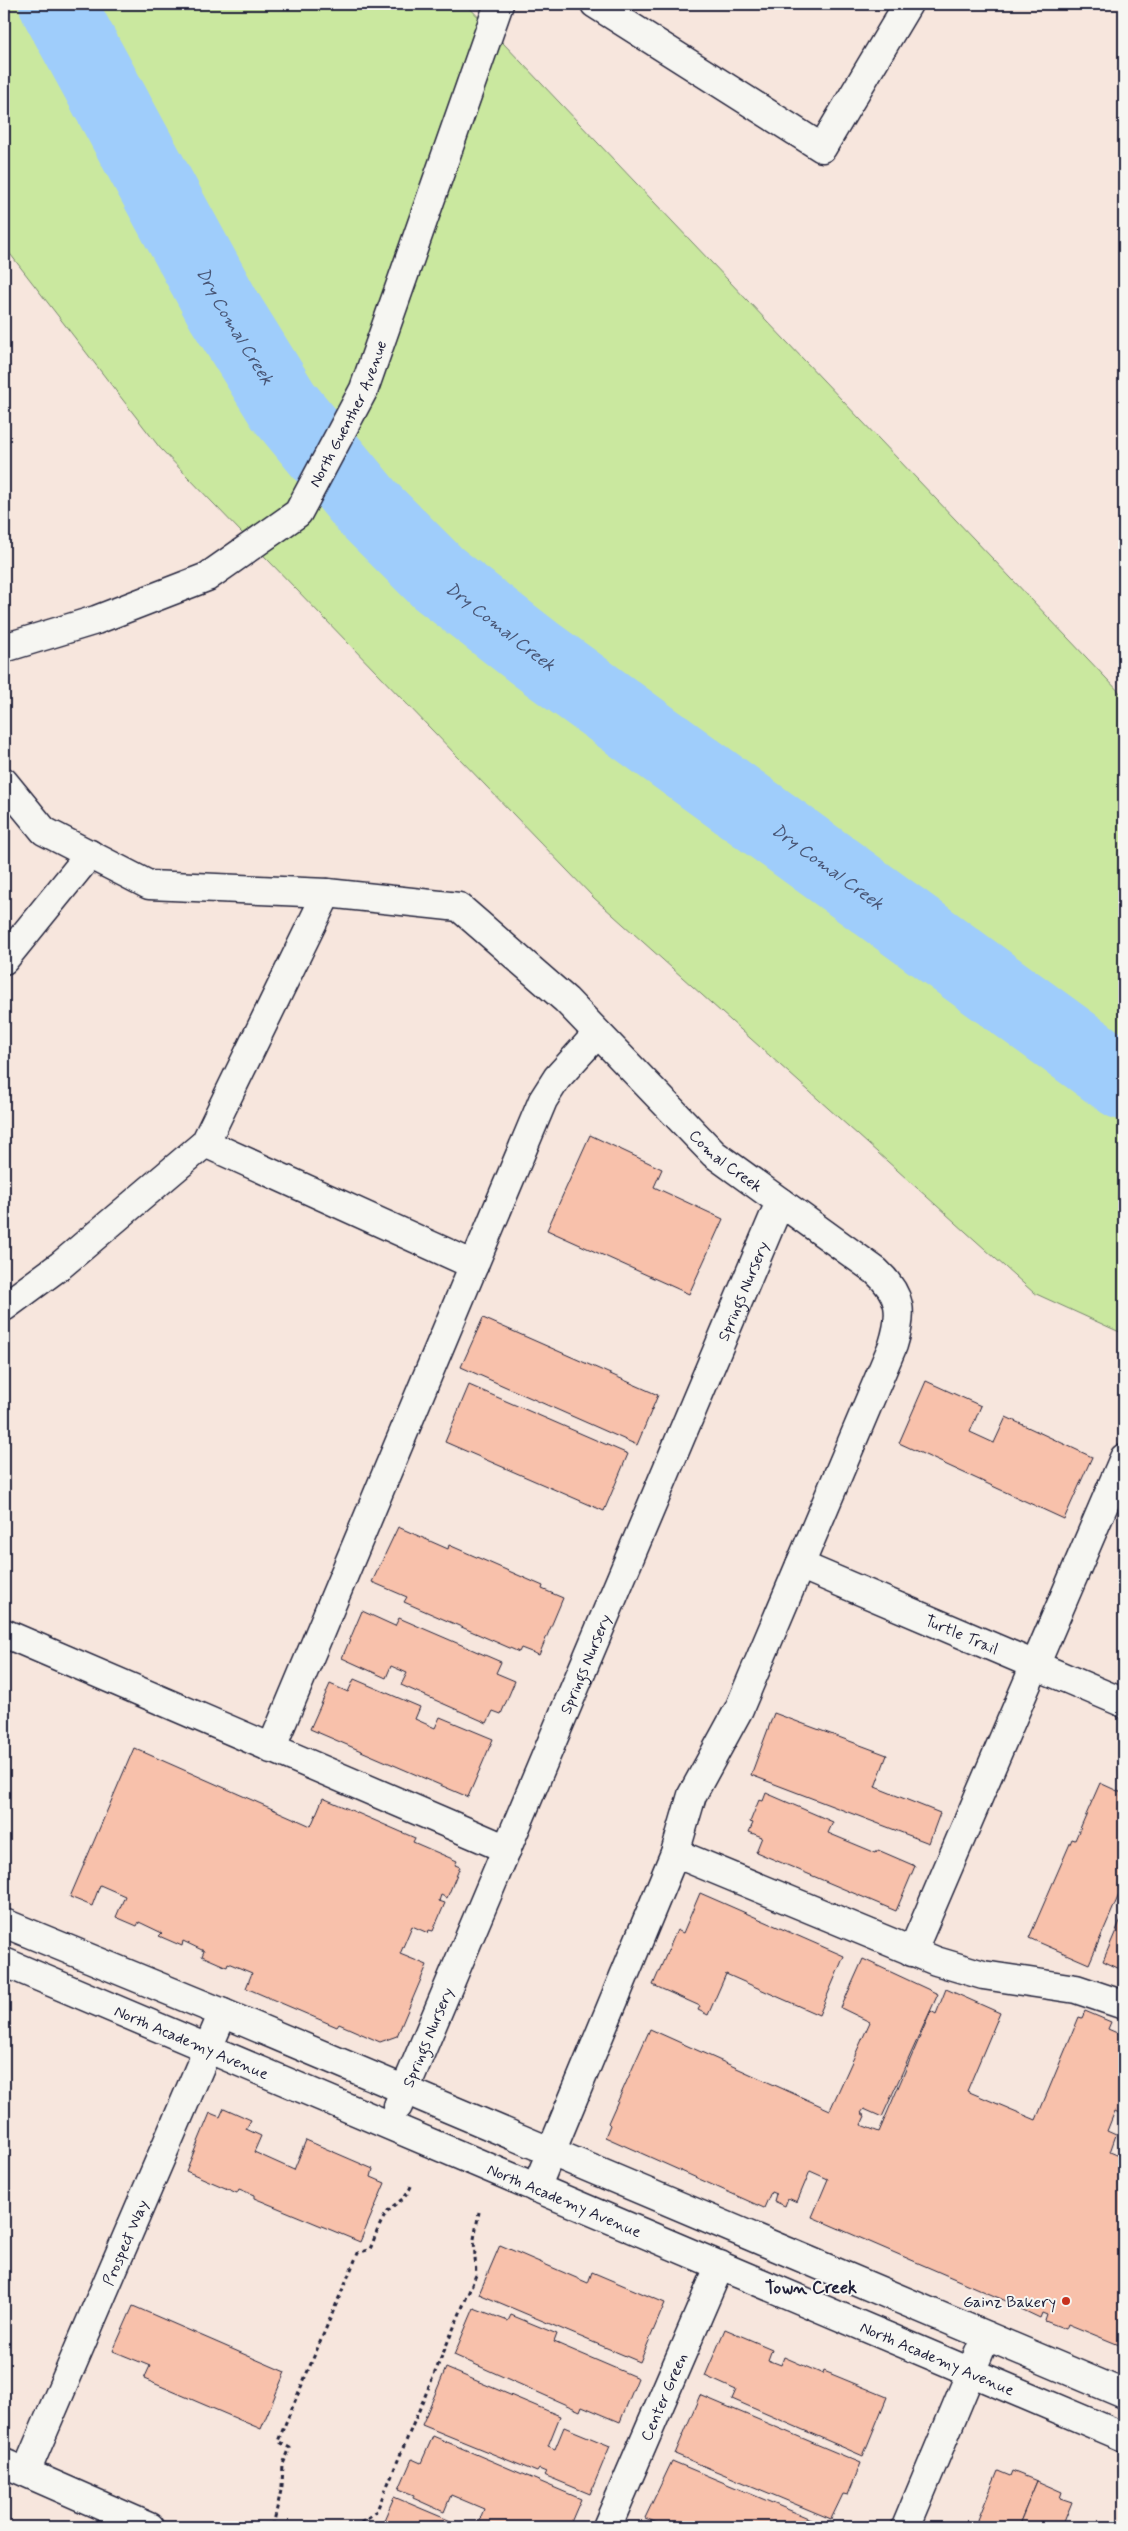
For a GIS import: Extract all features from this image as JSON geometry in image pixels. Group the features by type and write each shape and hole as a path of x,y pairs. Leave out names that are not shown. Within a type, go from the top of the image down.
{"street":[{"name":"North Guenther Avenue","path":"4,648 96,620 207,577 298,513 364,389 499,4"},
{"path":"595,4 822,148 908,4"},
{"name":"Comal Creek","path":"4,782 44,831 149,884 327,893 459,907 566,1000 714,1154 876,1271 891,1287 900,1318 893,1345 800,1565"},
{"path":"4,960 90,854"},
{"path":"4,1308 61,1265 205,1142 327,893"},
{"path":"271,1749 548,1090 598,1034"},
{"path":"205,1142 474,1265"},
{"name":"Springs Nursery","path":"390,2126 780,1202"},
{"path":"912,1952 1124,1458"},
{"path":"536,2188 675,1853 692,1796 739,1709 800,1565"},
{"name":"Turtle Trail","path":"800,1565 1124,1702"},
{"path":"4,1632 271,1749 507,1849"},
{"path":"675,1853 912,1952 983,1975 1059,1985 1124,2005"},
{"path":"4,1923 223,2013 1124,2394"},
{"name":"North Academy Avenue","path":"4,1962 1124,2437"},
{"name":"Prospect Way","path":"15,2468 223,2013"},
{"name":"Center Green","path":"607,2527 720,2265"},
{"path":"906,2527 986,2336"},
{"path":"15,2468 150,2527"}],"path":[{"path":"273,2526 282,2486 283,2464 290,2448 278,2441 358,2253 370,2249 383,2218 387,2212 404,2200 412,2184"},
{"path":"354,2527 372,2516 377,2510 476,2276 474,2239 479,2212"}],"green space":[{"path":"4,4 466,4 1124,697 1124,1334 1034,1293 594,898 160,448 4,246"}],"building":[{"path":"590,1135 662,1169 654,1187 723,1219 689,1294 547,1230"},
{"path":"483,1318 658,1395 637,1445 461,1367"},
{"path":"926,1381 981,1406 970,1432 994,1443 1006,1417 1092,1457 1064,1519 899,1443"},
{"path":"469,1385 628,1454 604,1511 445,1442"},
{"path":"398,1527 448,1549 449,1545 543,1586 542,1589 563,1598 539,1655 521,1648 519,1652 404,1602 407,1597 372,1582"},
{"path":"362,1611 395,1626 399,1618 501,1662 496,1673 515,1681 501,1714 493,1711 487,1723 401,1685 407,1673 391,1666 386,1678 342,1658"},
{"path":"354,1679 420,1707 415,1719 435,1728 440,1717 493,1739 468,1797 310,1729 330,1684 348,1692"},
{"path":"774,1713 887,1755 875,1787 940,1813 929,1843 751,1775"},
{"path":"134,1748 311,1826 323,1798 415,1838 413,1842 457,1861 455,1865 460,1867 447,1898 441,1895 439,1901 445,1903 433,1931 429,1930 428,1933 412,1926 400,1954 427,1965 397,2036 380,2042 339,2024 337,2027 246,1988 252,1973 228,1963 227,1967 202,1956 204,1951 183,1941 182,1946 159,1936 162,1933 139,1922 137,1926 116,1917 125,1896 100,1885 92,1906 70,1897"},
{"path":"1100,1783 1124,1794 1124,1883 1089,1964 1029,1938 1072,1839 1075,1840"},
{"path":"766,1793 833,1822 828,1833 876,1853 878,1850 915,1866 896,1911 756,1852 762,1837 749,1832 753,1823 750,1822 759,1800 763,1801"},
{"path":"700,1893 844,1956 819,2015 726,1974 708,2015 698,2010 700,2006 653,1985 677,1930 683,1933"},
{"path":"1124,1912 1124,1971 1103,1961"},
{"path":"863,1959 938,1994 882,2117 864,2109 861,2113 865,2116 861,2125 879,2132 931,2011 936,2014 946,1989 1000,2013 967,2091 1036,2120 1079,2017 1082,2018 1085,2011 1111,2022 1108,2029 1124,2036 1124,2111 1123,2115 1115,2111 1107,2131 1116,2135 1110,2152 1124,2158 1124,2347 1068,2324 1066,2329 1045,2321 1047,2315 1042,2313 1040,2318 1021,2309 1023,2305 1014,2301 1013,2304 812,2217 828,2179 810,2171 797,2202 788,2198 785,2206 774,2201 776,2194 771,2192 764,2208 605,2137 610,2125 608,2123 650,2029 830,2110 870,2022 841,2008"},
{"path":"224,2108 251,2120 246,2129 261,2136 254,2152 294,2170 306,2140 373,2169 371,2177 385,2183 360,2242 254,2198 254,2195 239,2189 237,2193 186,2171 210,2113 220,2117"},
{"path":"500,2245 588,2283 592,2272 665,2303 640,2362 479,2294"},
{"path":"133,2306 285,2372 261,2429 144,2379 150,2366 113,2351"},
{"path":"474,2308 508,2321 511,2315 557,2334 554,2342 638,2378 620,2422 582,2406 580,2411 454,2355"},
{"path":"725,2329 772,2349 768,2360 781,2365 784,2357 823,2374 824,2371 887,2397 863,2456 732,2399 736,2390 705,2376"},
{"path":"446,2368 560,2416 548,2446 555,2449 564,2427 610,2446 590,2494 544,2475 546,2472 539,2469 537,2472 422,2425"},
{"path":"700,2395 861,2463 848,2495 843,2494 831,2519 675,2454"},
{"path":"433,2436 581,2499 569,2527 480,2527 477,2526 484,2509 451,2495 444,2512 413,2498 414,2495 399,2489 412,2459 421,2463"},
{"path":"672,2461 813,2520 810,2527 667,2527 645,2518"},
{"path":"998,2471 1010,2476 1012,2471 1037,2481 1018,2527 975,2527"},
{"path":"1037,2481 1062,2492 1060,2498 1072,2502 1062,2527 1018,2527"},
{"path":"394,2497 465,2527 381,2527"}],"waterway":[{"name":"Dry Comal Creek","path":"57,4 224,310 283,405 369,509 438,578 537,655 1124,1082"}],"place":[{"name":"Gainz Bakery","path":"1066,2301"}],"district":[{"name":"Town Creek","path":"811,2287"}]}
